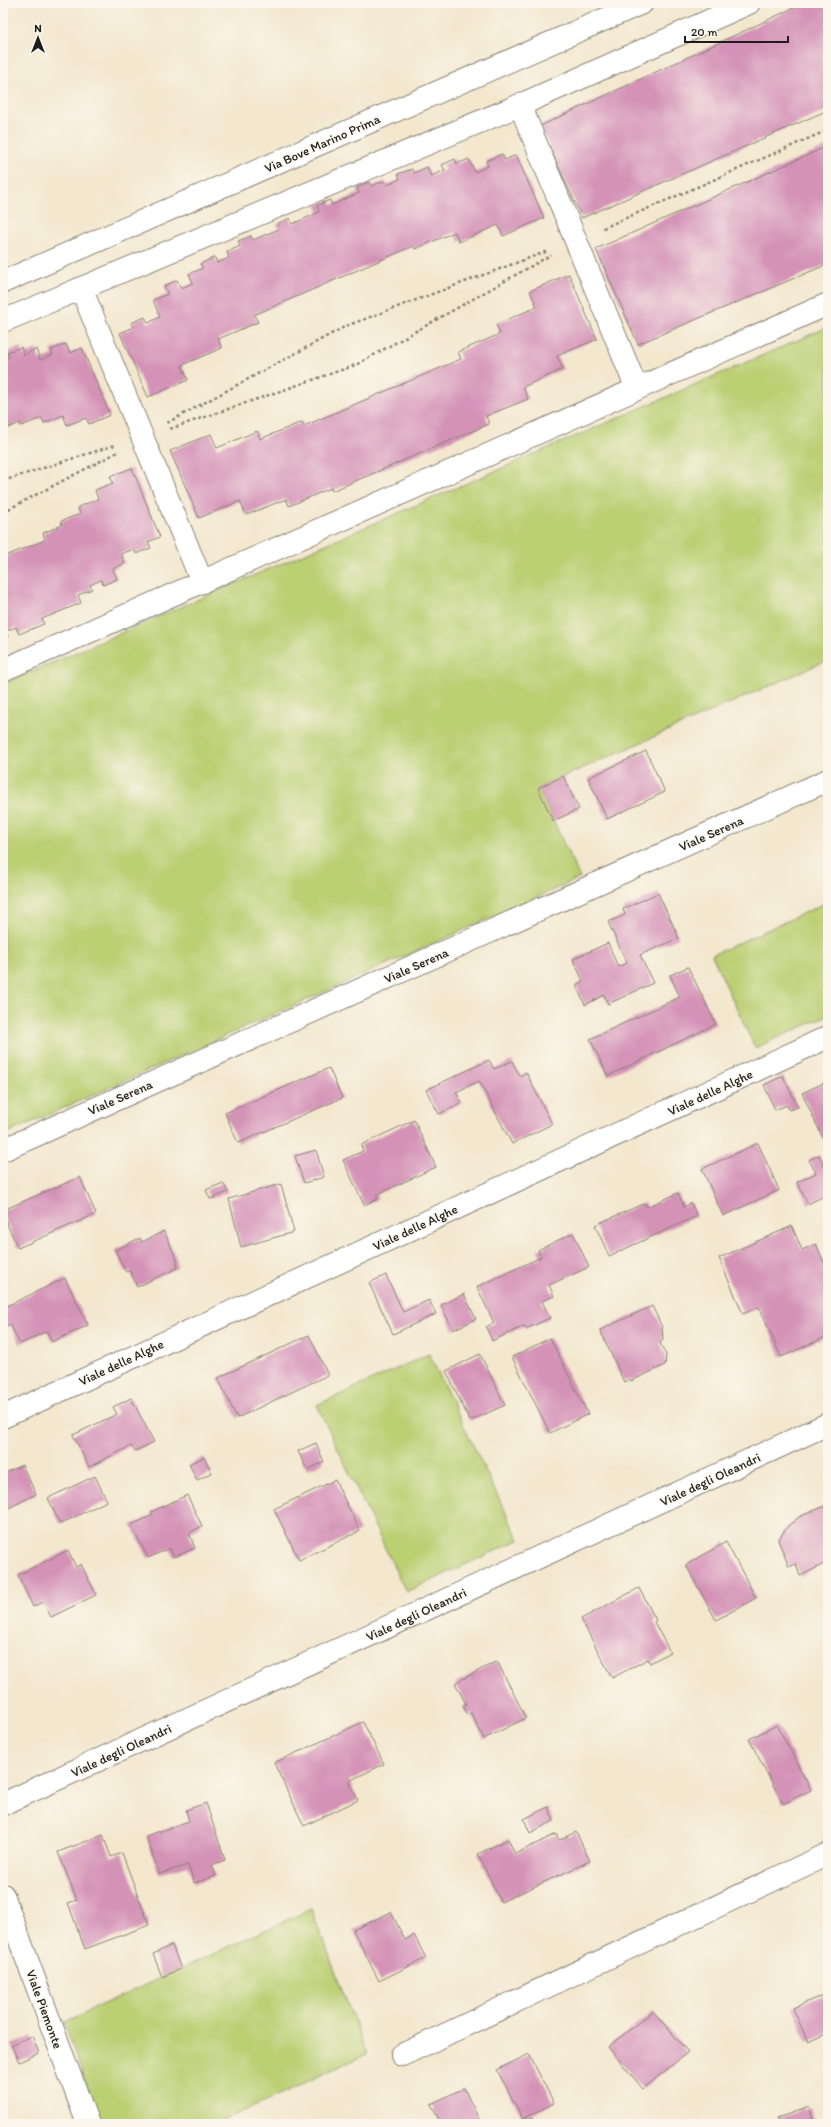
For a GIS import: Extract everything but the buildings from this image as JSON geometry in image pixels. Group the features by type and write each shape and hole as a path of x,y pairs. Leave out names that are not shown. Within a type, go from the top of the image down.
{"street":[{"name":"Via Bove Marino Prima","path":"3,282 642,3"},
{"path":"3,321 520,105 749,3"},
{"path":"520,105 636,390"},
{"path":"81,288 202,582"},
{"path":"3,670 828,304"},
{"name":"Viale Serena","path":"3,1150 828,780"},
{"name":"Viale delle Alghe","path":"3,1417 828,1037"},
{"name":"Viale degli Oleandri","path":"3,1804 828,1424"},
{"path":"402,2055 828,1854"},
{"name":"Viale Piemonte","path":"3,1895 88,2124"}],"path":[{"path":"3,512 346,326 575,241 828,130"},
{"path":"3,481 143,437 356,365 575,241"}],"green space":[{"path":"828,327 828,660 538,788 580,878 3,1135 3,684"},
{"path":"828,902 828,1015 755,1048 712,955"},
{"path":"429,1354 519,1540 406,1592 317,1405"},
{"path":"311,1909 367,2054 216,2124 100,2124 64,2022"}]}
